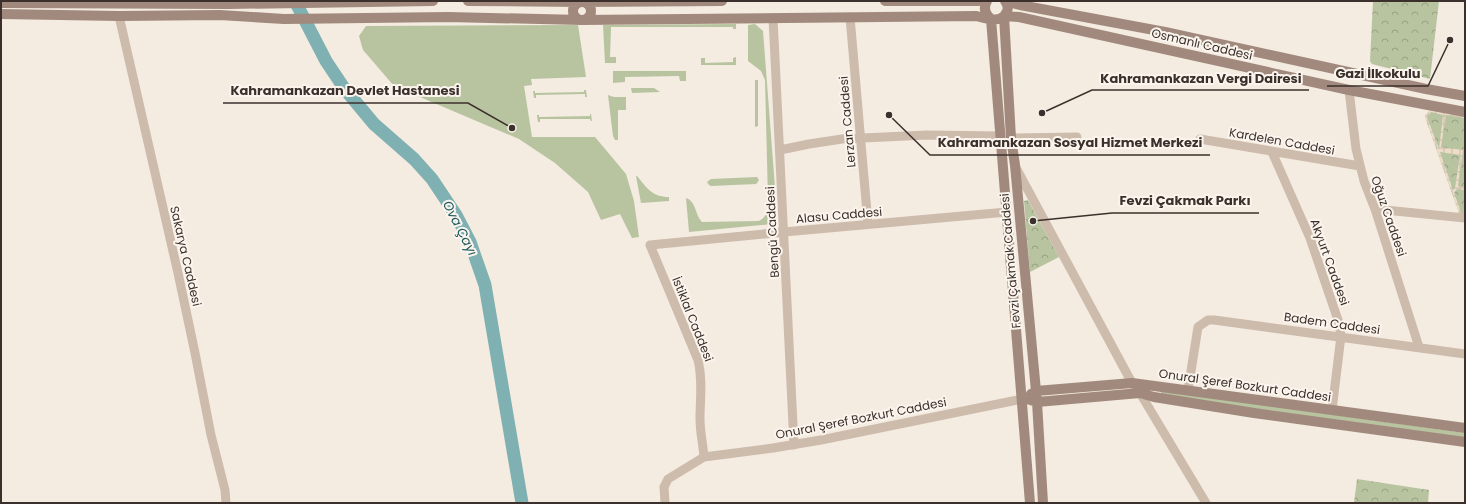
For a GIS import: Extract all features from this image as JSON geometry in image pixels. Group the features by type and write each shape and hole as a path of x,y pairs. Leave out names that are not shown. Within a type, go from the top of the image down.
{"main road":[{"path":"1,3 330,4 433,1"},
{"path":"468,1 722,1"},
{"path":"885,1 979,1"},
{"name":"Fevzi Çakmak Caddesi","path":"987,1 985,12 991,19 1030,503"},
{"name":"Fevzi Çakmak Caddesi","path":"1006,1 1008,10 1004,16 1011,138 1015,164 1036,396 1044,503"},
{"name":"Osmanlı Caddesi","path":"1006,1 1020,5 1166,32 1426,89 1465,96"},
{"path":"581,2 575,5 573,11 575,17 582,20"},
{"path":"1,14 119,16 220,15 284,19 448,17 582,20 976,16 991,19"},
{"name":"Osmanlı Caddesi","path":"991,19 998,20 1004,16 1019,17 1349,90 1465,112"},
{"name":"Onural Şeref Bozkurt Caddesi","path":"1022,398 1132,383 1465,428"},
{"name":"Onural Şeref Bozkurt Caddesi","path":"1036,396 1140,393 1154,397 1254,414 1465,442"}],"street":[{"name":"Sakarya Caddesi","path":"119,16 183,295 211,435 225,490 226,503"},
{"name":"Lerzan Caddesi","path":"850,17 868,224"},
{"name":"Bengü Caddesi","path":"773,18 794,445"},
{"name":"Oğuz Caddesi","path":"1349,90 1360,166 1364,181 1375,209 1419,347"},
{"path":"780,150 824,141 860,138 927,135 1000,136"},
{"path":"1011,138 1077,137"},
{"name":"Kardelen Caddesi","path":"1200,140 1360,166"},
{"name":"Akyurt Caddesi","path":"1272,152 1310,238 1339,323 1341,336 1332,410"},
{"path":"1015,164 1132,383 1140,393 1206,503"},
{"path":"1375,209 1465,218"},
{"name":"Alasu Caddesi","path":"650,245 1007,212"},
{"name":"İstiklal Caddesi","path":"650,245 698,360 701,371 700,433 704,457"},
{"name":"Badem Caddesi","path":"1188,390 1198,327 1208,320 1341,336 1465,354"},
{"name":"Onural Şeref Bozkurt Caddesi","path":"704,457 794,445 1022,398"},
{"path":"665,503 664,487 668,479 704,457"}],"green space":[{"path":"1373,1 1439,1 1430,79 1372,64 1370,61"},
{"path":"736,24 736,29 733,29 733,27 611,27 610,57 616,57 616,63 605,63 603,25"},
{"path":"755,24 763,31 777,214 773,224 689,232 686,198 694,205 702,222 758,221 765,216 766,213 768,200 765,80 761,71 748,61 748,25"},
{"path":"578,25 586,77 531,79 532,85 524,86 532,137 595,137 626,174 634,201 639,237 632,238 620,214 601,220 588,192 555,163 519,139 394,86 363,50 359,36 366,26"},
{"path":"736,57 736,65 701,65 701,58 705,58 705,63 733,62 733,58"},
{"path":"613,71 686,71 686,81 680,81 679,76 625,77 625,82 613,83"},
{"path":"755,80 758,80 758,126 755,127"},
{"path":"631,88 654,88 660,92 632,93"},
{"path":"584,90 586,90 587,97 585,97 585,94 536,95 536,98 534,98 533,91 535,91 535,93 584,92"},
{"path":"608,95 614,97 626,97 626,110 618,110 618,140 615,140 613,136"},
{"path":"1430,110 1465,116 1465,215 1459,213 1426,120 1425,116"},
{"path":"590,114 592,121 590,119 540,119 540,122 538,122 537,115 539,115 539,117 590,116"},
{"path":"636,176 650,191 663,197 669,197 669,201 641,203"},
{"path":"757,177 759,180 756,184 711,186 707,182 711,179"},
{"path":"1028,200 1059,257 1030,272 1024,201"},
{"path":"1161,391 1465,433 1465,438 1161,396"},
{"path":"1357,479 1429,490 1428,503 1354,503"}],"shaded area":[{"path":"1430,110 1465,116 1465,118 1446,115 1441,147 1463,150 1458,186 1465,188 1465,190 1457,189 1454,193 1462,215 1459,213 1425,116","holes":["1431,112 1443,115 1439,149 1427,117","1440,152 1460,155 1455,188 1453,190"]}],"waterway":[{"name":"Ova Çayı","path":"295,1 326,61 344,88 374,124 414,159 432,179 456,215 470,242 485,285 522,503"}],"place":[{"name":"Gazi İlkokulu","path":"1450,40"},
{"name":"Kahramankazan Vergi Dairesi","path":"1042,113"},
{"name":"Kahramankazan Sosyal Hizmet Merkezi","path":"889,115"},
{"name":"Kahramankazan Devlet Hastanesi","path":"512,128"},
{"name":"Fevzi Çakmak Parkı","path":"1033,221"}]}
